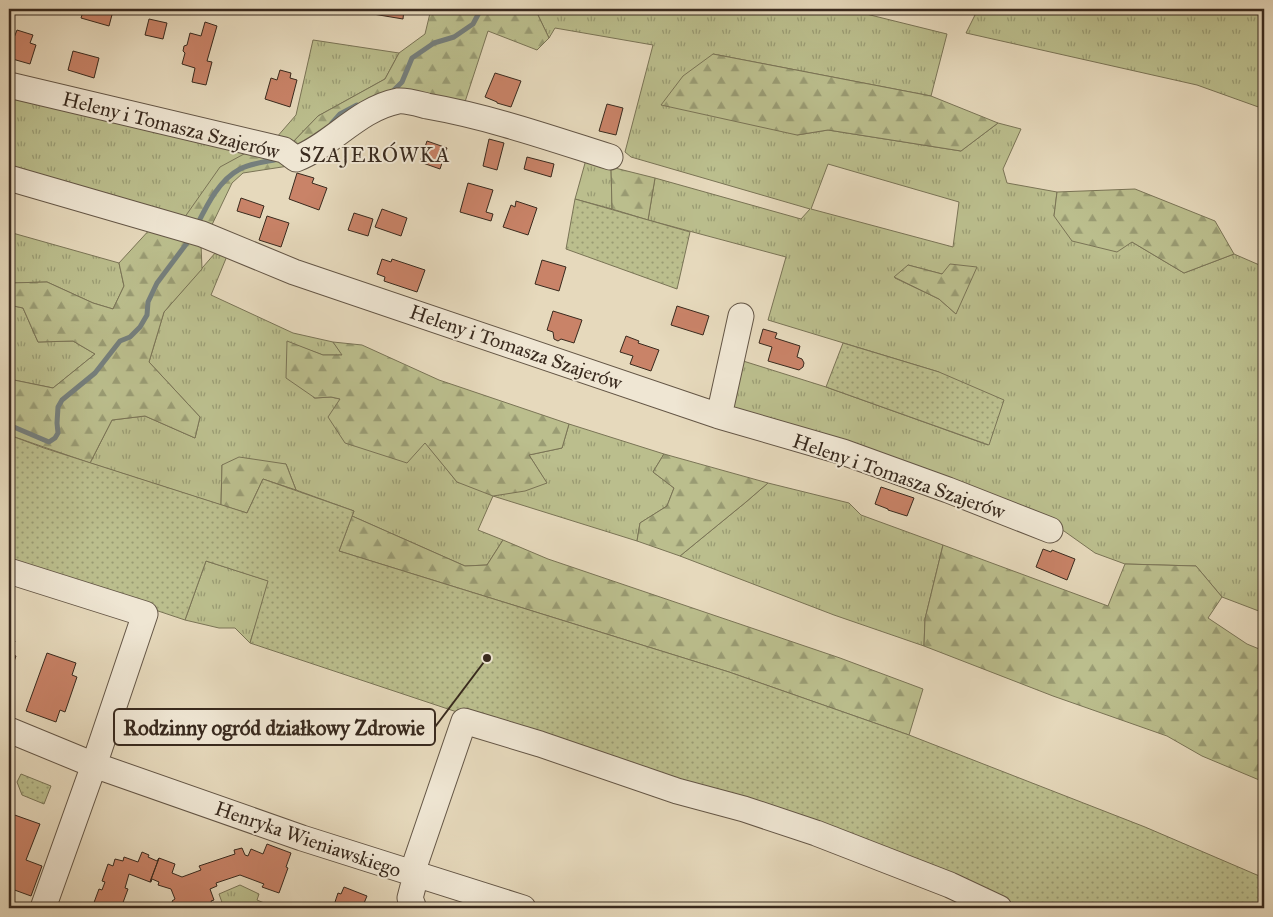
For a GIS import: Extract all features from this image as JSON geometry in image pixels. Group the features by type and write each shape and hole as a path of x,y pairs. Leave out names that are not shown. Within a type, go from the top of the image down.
{"street":[{"name":"Heleny i Tomasza Szajerów","path":"9,85 284,150 296,159 309,154 328,142 373,110 399,101 482,118 610,157"},
{"name":"Heleny i Tomasza Szajerów","path":"9,178 202,234 294,272 719,416 843,452 1050,530"},
{"path":"719,416 741,316"},
{"path":"9,571 145,614 94,765 88,810 64,878 43,908"},
{"path":"413,906 410,898 414,874 464,721 540,744 660,786 744,809 816,833 950,886 999,908"},
{"name":"Henryka Wieniawskiego","path":"9,730 94,765 311,841 524,908"}],"green space":[{"path":"431,9 543,9 537,13 549,38 537,50 488,31 463,108 414,97 302,151 293,142 318,116 385,79 399,53 425,34"},
{"path":"543,9 846,9 947,34 931,96 713,54 797,135 828,130 961,151 998,123 1021,129 1003,169 1007,183 1057,192 1054,216 1132,242 1184,273 1234,254 1264,267 1264,488 1261,494 1264,495 1264,613 1222,597 1196,566 1125,564 1095,553 1064,531 1001,503 728,412 740,360 826,387 988,445 939,372 768,320 786,257 648,220 655,178 801,219 810,209 631,157 625,152 653,45 555,28 549,38 537,13","holes":["828,164 959,202 953,247 811,209","908,265 942,274 956,314 939,299 895,278"]},
{"path":"978,9 1264,9 1264,109 1197,85 966,33"},
{"path":"313,40 399,53 385,79 318,116 293,142 276,138 296,115"},
{"path":"713,54 931,96 998,123 961,151 828,130 797,135 661,105 683,76"},
{"path":"9,92 255,148 182,221 9,169"},
{"path":"255,148 295,165 243,173 232,183 209,231 182,221 220,167"},
{"path":"587,156 611,167 612,209 575,199"},
{"path":"611,167 655,178 648,220 612,209"},
{"path":"1135,189 1215,221 1234,254 1184,273 1132,242 1117,252 1072,241 1054,216 1057,192"},
{"path":"575,199 690,232 677,289 566,249"},
{"path":"152,227 201,244 202,269 164,312 149,362 200,417 195,438 145,416 112,420 90,463 9,435 9,379 53,388 95,354 73,341 38,342 23,308 9,305 9,283 47,282 93,303 113,309 124,286 119,263"},
{"path":"9,232 119,263 124,286 113,309 93,303 47,282 9,283"},
{"path":"216,252 227,256 211,295 293,333 333,342 343,355 323,355 287,342 314,398 331,397 340,399 425,442 457,482 546,482 529,455 562,448 569,424 664,454 653,472 674,488 667,506 640,523 637,541 493,496 478,530 503,540 487,565 465,566 352,516 354,511 296,490 286,464 222,465 221,505 90,463 112,420 145,416 195,438 200,417 149,362 164,312"},
{"path":"950,264 977,267 956,314 939,299 894,277 908,265 942,274"},
{"path":"9,305 23,308 38,342 73,341 95,354 53,388 9,379"},
{"path":"287,341 323,355 342,355 333,342 362,345 439,380 569,424 562,448 529,455 547,483 525,491 493,496 457,482 425,443 407,463 345,443 328,417 340,399 331,397 315,398 286,378"},
{"path":"843,343 939,372 1004,400 989,445 826,387"},
{"path":"9,435 247,513 263,479 354,511 339,551 729,672 909,735 1145,827 1264,878 1264,908 1004,908 727,802 250,643 268,581 206,561 185,620 9,561"},
{"path":"664,454 768,483 680,556 637,541 640,523 667,506 674,488 653,472"},
{"path":"239,457 286,464 296,490 263,479 247,513 221,505 222,465"},
{"path":"768,483 849,503 861,515 943,545 925,619 924,646 834,615 680,556"},
{"path":"352,516 465,566 487,565 503,540 548,559 840,658 923,689 909,735 729,672 339,551"},
{"path":"943,545 1108,606 1125,564 1196,566 1222,597 1208,618 1247,644 1264,651 1264,782 1202,756 1167,736 1053,696 924,646 925,619"},
{"path":"206,561 269,581 250,643 235,628 219,628 185,620"},
{"path":"21,774 51,786 44,804 22,795 17,782"},
{"path":"240,885 259,894 257,900 269,905 268,908 224,908 219,894"}],"building":[{"path":"84,9 108,9 113,11 109,26 81,18"},
{"path":"374,9 404,9 403,19 373,14"},
{"path":"149,19 167,23 163,39 145,35"},
{"path":"205,22 217,26 207,61 212,62 206,85 192,82 195,68 182,64 185,53 183,51 184,46 187,45 190,33 201,36"},
{"path":"17,30 33,35 30,43 36,45 30,64 9,58 9,42 12,43"},
{"path":"73,51 99,58 94,78 68,70"},
{"path":"280,70 291,73 290,78 297,80 290,107 265,99 271,78 277,80"},
{"path":"495,73 521,81 511,107 485,97"},
{"path":"607,104 623,108 616,135 599,131"},
{"path":"489,139 504,143 497,170 483,166"},
{"path":"427,141 447,148 440,169 420,162"},
{"path":"527,157 554,164 551,177 524,169"},
{"path":"297,173 314,178 312,183 327,188 319,210 289,199"},
{"path":"468,183 493,190 486,212 493,214 491,221 460,212"},
{"path":"241,198 264,206 260,218 237,211"},
{"path":"516,201 537,208 528,235 503,227 511,205 515,207"},
{"path":"382,209 407,218 401,236 375,227"},
{"path":"354,213 373,219 368,236 348,230"},
{"path":"267,216 289,223 281,247 259,240"},
{"path":"382,259 391,262 392,259 425,270 417,292 384,281 385,277 377,274"},
{"path":"542,260 566,267 559,291 535,284"},
{"path":"677,306 709,316 703,335 671,325"},
{"path":"553,311 582,320 574,343 561,339 558,341 554,339 553,332 547,330"},
{"path":"763,329 777,333 775,338 800,346 797,357 802,359 803,367 799,370 768,361 772,347 759,343"},
{"path":"626,336 639,341 638,343 659,350 651,371 630,364 633,356 620,352"},
{"path":"881,487 914,498 907,516 875,504"},
{"path":"1043,549 1051,552 1052,550 1075,559 1067,580 1036,567"},
{"path":"9,639 15,641 10,654 16,656 9,675"},
{"path":"47,653 76,663 72,675 77,677 65,712 60,710 56,722 26,711"},
{"path":"9,813 40,824 26,860 42,866 31,896 9,888"},
{"path":"267,844 291,853 279,893 262,887 264,884 240,875 216,883 217,886 210,889 214,900 211,901 213,907 216,906 217,908 175,908 172,901 175,899 171,889 158,885 159,882 152,879 150,882 159,858 175,864 172,873 182,877 201,870 199,866 235,854 234,850 242,848 245,855 248,856 251,849 263,854"},
{"path":"142,852 157,861 159,858 150,882 129,874 125,888 128,889 121,908 92,908 99,889 102,890 105,882 102,881 108,864 113,866 115,859 123,861 124,857 138,862"},
{"path":"344,887 367,896 362,908 337,908 338,904 335,902 338,893 341,894"}],"waterway":[{"path":"391,93 402,82 412,58 434,43 454,37 473,24 481,9"},
{"path":"332,123 340,114 357,105"},
{"path":"197,225 214,194 233,174 249,165 278,159"},
{"path":"9,425 49,442 55,438 58,433 58,407 62,400 95,373 120,341 130,337 140,327 147,315 148,302 157,283 190,239"}],"place":[{"name":"Rodzinny ogród działkowy Zdrowie","path":"487,658"}],"district":[{"name":"SZAJERÓWKA","path":"375,155"}]}
